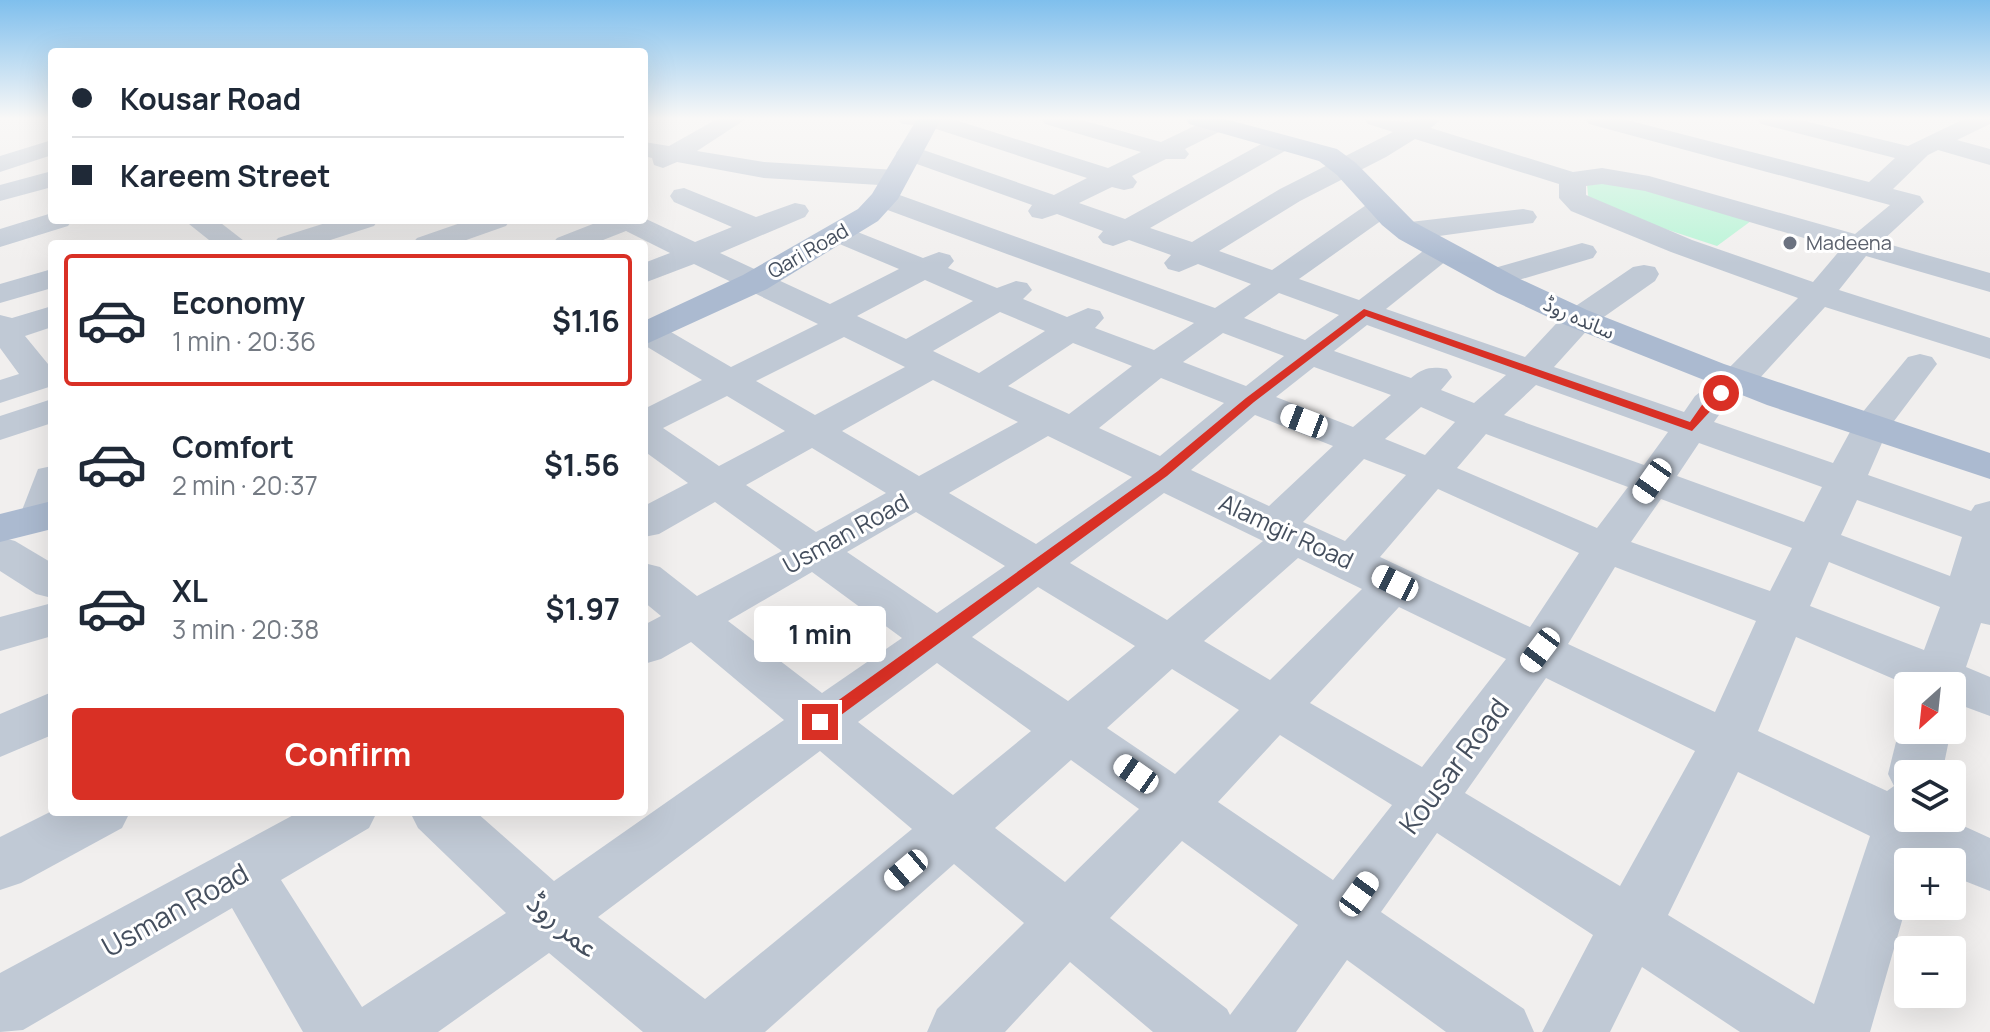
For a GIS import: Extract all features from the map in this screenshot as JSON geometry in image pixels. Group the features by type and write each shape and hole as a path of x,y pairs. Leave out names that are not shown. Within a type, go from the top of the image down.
{"main road":[{"name":"Qari Road","path":"648,332 755,282 840,234 897,177 902,167"},
{"name":"ساندہ روڈ","path":"1347,167 1393,220 1495,278 1579,319 1735,383 1990,467"}],"street":[{"path":"747,167 897,177 961,199 1056,204 1845,481 1989,525 1978,604 1940,672"},
{"path":"961,199 1029,167"},
{"path":"1078,167 1179,199"},
{"path":"648,421 729,381 923,269 1130,167"},
{"path":"1220,167 1325,199 1382,207"},
{"path":"648,522 814,431 920,360 998,300 1235,167"},
{"path":"980,388 1068,329 1299,190 1344,167"},
{"path":"1538,167 1572,180 1602,176 1635,181 1990,283"},
{"path":"1780,167 1874,192 1903,167"},
{"path":"897,177 961,199 990,237 1418,393 1479,419 1818,542 1978,604"},
{"path":"0,193 48,180"},
{"path":"1572,180 1573,198 1581,205 1645,233 1990,349"},
{"name":"Kousar Road","path":"1256,1032 1540,650 1605,548 1708,404 1735,383 1819,294 1861,244 1910,202 1874,192"},
{"path":"684,196 756,227"},
{"name":"Usman Road","path":"648,645 919,493 1060,426 1157,364 1382,207"},
{"path":"695,253 795,211"},
{"path":"382,1032 551,917 1163,474 1250,400 1364,312 1426,241 1523,217"},
{"path":"0,238 48,223"},
{"path":"54,224 67,240"},
{"path":"204,224 227,240"},
{"path":"301,240 351,224"},
{"path":"445,240 486,224"},
{"path":"840,234 1068,329 1431,471 1605,548 1783,613 1918,672"},
{"name":"Alamgir Road","path":"648,242 695,253 1728,740 1894,796"},
{"path":"1495,278 1582,252"},
{"path":"960,1032 1275,707 1373,572 1431,471 1579,319 1644,274"},
{"path":"0,294 48,279"},
{"path":"48,317 2,330 48,387"},
{"path":"648,335 919,493 1429,799 1799,1032"},
{"path":"716,1032 1170,644 1285,531 1358,443 1466,348"},
{"path":"1575,1032 1728,740 1870,427 1920,364"},
{"path":"0,392 48,387"},
{"path":"0,429 48,387"},
{"path":"0,447 48,436"},
{"path":"648,436 1501,1032"},
{"path":"0,551 48,581"},
{"path":"648,581 1204,1032"},
{"path":"0,634 48,620"},
{"path":"1966,689 1990,697"},
{"path":"0,737 48,714"},
{"path":"0,865 94,816"},
{"name":"Usman Road","path":"0,1008 342,816"},
{"name":"عمر روڈ","path":"442,816 551,917 694,1032"},
{"path":"1837,1032 1899,832"},
{"name":"Alamgir Road","path":"1948,832 1990,866"},
{"path":"243,872 340,1032"}],"green space":[{"path":"1587,184 1639,184 1755,218 1717,246 1589,204"}],"place":[{"name":"Madeena","path":"1790,243"}],"route":[{"path":"820,722 1163,474 1250,400 1364,312 1692,427 1708,404 1721,393"}]}
